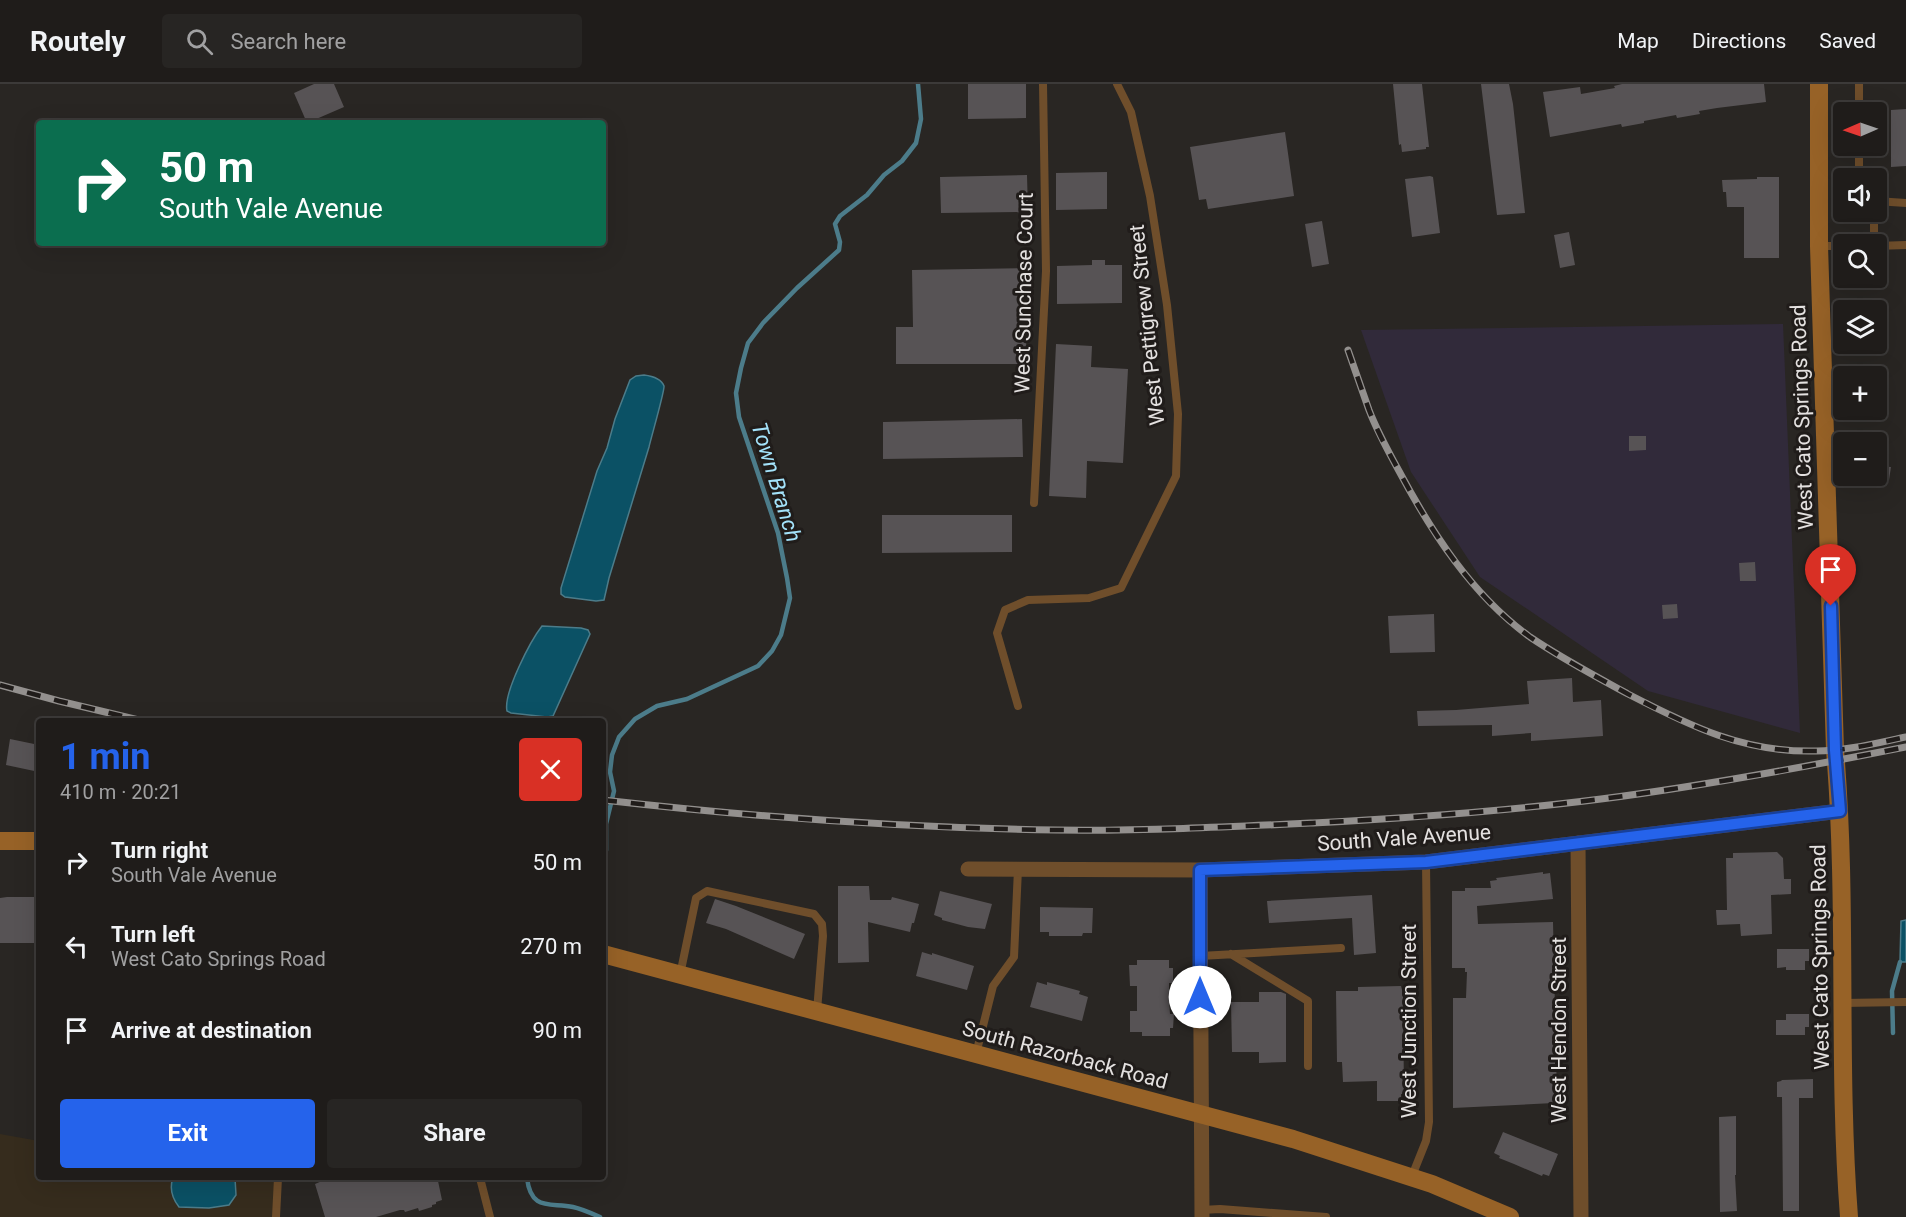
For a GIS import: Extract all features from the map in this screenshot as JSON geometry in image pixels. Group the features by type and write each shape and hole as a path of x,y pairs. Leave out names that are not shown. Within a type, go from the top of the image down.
{"street":[{"name":"West Cato Springs Road","path":"1819,84 1819,246 1835,738 1840,811 1846,1184 1849,1217"},
{"name":"South Vale Avenue","path":"968,869 1200,870 1426,862 1840,811"},
{"path":"0,841 36,841"},
{"name":"West Hendon Street","path":"1578,843 1581,1217"},
{"path":"1200,870 1202,1213"},
{"name":"South Razorback Road","path":"606,955 1293,1139 1432,1184 1510,1217"}],"lane":[{"name":"West Sunchase Court","path":"1034,503 1046,271 1042,84"},
{"name":"West Pettigrew Street","path":"1018,706 997,633 1005,610 1028,600 1089,598 1121,588 1176,476 1178,414 1167,305 1150,196 1131,112 1117,84"},
{"path":"1859,84 1859,102"},
{"path":"1887,202 1906,203"},
{"path":"1887,245 1906,245"},
{"path":"1819,246 1833,246"},
{"name":"West Junction Street","path":"1411,1177 1426,1141 1429,1122 1426,862"},
{"path":"976,1054 993,986 1014,957 1018,869"},
{"path":"680,975 696,898 707,891 814,914 822,924 823,936 817,1011"},
{"path":"1200,956 1341,948"},
{"path":"1231,954 1308,1001 1308,1066"},
{"path":"1842,1003 1906,1002"},
{"path":"276,1217 277,1180"},
{"path":"481,1180 490,1217"},
{"path":"1202,1213 1220,1209 1326,1217"}],"shaded area":[{"path":"1783,324 1800,733 1648,691 1480,577 1411,472 1361,330"},
{"path":"0,1134 36,1140 36,1180 277,1180 276,1217 0,1217"}],"water":[{"path":"644,375 658,379 663,383 664,389 604,600 565,597 561,594 561,588 615,419 630,380"},
{"path":"542,626 581,628 588,630 590,634 553,716 511,713 507,711 507,703 513,680"},
{"path":"1906,920 1906,962 1900,962 1901,921"},
{"path":"172,1180 235,1180 236,1195 229,1205 209,1208 179,1207 171,1186"}],"building":[{"path":"314,84 334,84 344,107 314,120 306,120 294,93"},
{"path":"968,84 1026,84 1026,118 968,119"},
{"path":"1393,84 1422,84 1429,147 1426,149 1402,152 1401,144 1399,145"},
{"path":"1481,84 1509,84 1525,213 1497,215"},
{"path":"1622,84 1764,84 1766,102 1717,108 1677,118 1676,115 1622,127 1621,124 1550,137 1543,92 1580,87 1581,94 1615,88 1614,86"},
{"path":"1906,109 1906,166 1891,167 1891,110"},
{"path":"1285,132 1294,196 1208,209 1206,199 1199,200 1190,147"},
{"path":"1107,172 1107,209 1056,210 1056,173"},
{"path":"1027,175 1028,212 941,213 940,177"},
{"path":"1433,177 1440,233 1412,237 1405,179"},
{"path":"1757,177 1779,177 1779,258 1744,258 1744,207 1727,207 1722,180 1757,179"},
{"path":"1322,221 1329,264 1312,267 1305,224"},
{"path":"1569,232 1575,265 1560,268 1554,235"},
{"path":"1092,260 1105,260 1105,265 1122,265 1122,303 1057,304 1057,266 1092,265"},
{"path":"1027,268 1026,364 896,364 896,327 913,327 912,270"},
{"path":"1056,344 1092,346 1091,367 1128,369 1123,463 1087,461 1086,498 1049,496"},
{"path":"1022,419 1023,457 883,459 883,422"},
{"path":"1629,436 1646,436 1646,450 1629,451"},
{"path":"1887,467 1891,467 1889,480 1887,480"},
{"path":"882,515 1012,515 1012,552 882,553"},
{"path":"1755,562 1756,581 1740,581 1739,563"},
{"path":"1677,604 1678,618 1663,619 1662,605"},
{"path":"1434,614 1435,652 1390,653 1388,616"},
{"path":"1572,678 1573,702 1601,700 1603,736 1531,741 1531,733 1492,736 1492,725 1418,726 1417,711 1529,704 1527,681"},
{"path":"10,739 36,744 36,771 6,765"},
{"path":"1777,852 1783,858 1784,879 1791,879 1791,894 1771,895 1772,934 1741,936 1740,924 1717,925 1716,910 1727,910 1726,858 1733,858 1733,853"},
{"path":"1543,872 1543,874 1550,873 1553,899 1477,906 1478,924 1553,922 1557,1097 1554,1097 1554,1103 1453,1108 1453,998 1466,998 1467,972 1465,968 1452,968 1452,891 1465,891 1465,888 1491,888 1490,881 1497,880 1496,878"},
{"path":"838,886 869,886 870,900 891,900 892,897 919,904 910,932 868,922 869,962 838,963"},
{"path":"940,891 992,904 985,929 942,920 934,915"},
{"path":"1372,895 1376,953 1354,955 1352,918 1269,923 1267,901"},
{"path":"36,897 36,943 0,943 0,898"},
{"path":"715,899 805,934 794,959 726,929 706,923"},
{"path":"1040,907 1093,908 1092,933 1083,933 1082,936 1049,936 1049,932 1040,932"},
{"path":"1777,949 1809,949 1809,961 1805,961 1805,970 1777,968"},
{"path":"922,952 974,966 967,990 916,976"},
{"path":"1137,960 1169,960 1169,968 1173,968 1173,983 1169,983 1170,1014 1174,1014 1170,1036 1142,1036 1142,1032 1130,1032 1130,1011 1137,1011 1137,986 1130,986 1129,965 1137,965"},
{"path":"1037,982 1047,985 1047,982 1080,991 1079,994 1088,997 1082,1021 1030,1007"},
{"path":"1401,986 1404,1094 1401,1094 1401,1101 1377,1101 1377,1081 1343,1082 1342,1062 1337,1062 1336,991 1358,991 1358,987"},
{"path":"1259,992 1286,994 1286,1062 1259,1063 1259,1052 1232,1052 1231,1002 1259,1002"},
{"path":"1786,1014 1809,1014 1809,1027 1805,1027 1805,1035 1776,1035 1776,1020 1786,1020"},
{"path":"1813,1079 1813,1098 1799,1098 1799,1211 1783,1211 1782,1097 1777,1097 1777,1082"},
{"path":"1736,1116 1737,1211 1720,1212 1719,1117"},
{"path":"1503,1132 1558,1154 1549,1176 1543,1174 1542,1176 1499,1158 1500,1156 1494,1153"},
{"path":"324,1180 432,1180 433,1182 438,1181 442,1200 436,1202 432,1207 419,1211 418,1208 405,1212 400,1210 376,1217 325,1217 315,1184"}],"waterway":[{"name":"Town Branch","path":"606,824 614,791 610,772 612,755 619,737 635,719 657,706 687,699 758,666 772,651 781,635 790,598 778,533 739,417 736,393 741,368 748,343 763,323 839,250 840,242 835,224 840,216 867,195 884,175 902,161 916,143 921,119 918,84"},
{"name":"Town Branch","path":"606,824 606,850"},
{"path":"1893,1033 1892,991 1900,962"},
{"name":"Town Branch","path":"527,1180 529,1189 538,1201 576,1208 600,1217"}],"railway":[{"path":"1348,350 1376,426 1425,517 1455,562 1472,582 1490,602 1530,637 1578,667 1651,706 1696,727 1741,742 1790,750 1827,751 1906,737"},
{"path":"0,685 130,718"},
{"path":"606,800 716,812 943,827 1088,830 1217,827 1421,816 1565,803 1716,782 1906,747"}],"route":[{"path":"1200,997 1200,870 1426,862 1840,811 1835,750 1831,606"}]}
